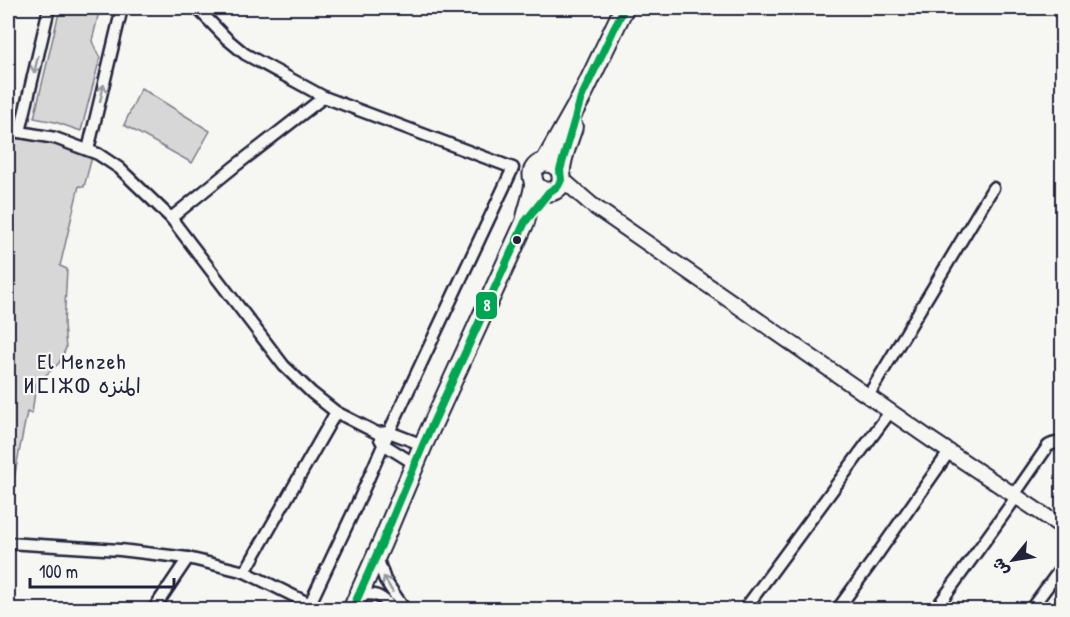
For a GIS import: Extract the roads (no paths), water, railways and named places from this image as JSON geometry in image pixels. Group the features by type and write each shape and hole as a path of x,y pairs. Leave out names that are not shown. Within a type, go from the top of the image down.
{"main road":[{"path":"358,604 423,445 525,222 548,179 581,98 624,8"}],"street":[{"path":"20,132 49,8"},
{"path":"88,150 122,8"},
{"path":"196,8 245,54 324,97 548,179 592,206 1062,527"},
{"path":"171,218 324,97"},
{"path":"8,132 55,138 98,154 119,168 171,218 284,366 312,393 336,412 383,433 423,445"},
{"path":"8,543 120,550 188,558 245,572 308,607 383,444 383,433 513,168"},
{"path":"868,396 993,188"},
{"path":"245,572 336,412"},
{"path":"744,609 891,412"},
{"path":"935,609 1048,446 1052,443 1060,443 1062,446"},
{"path":"383,444 415,464"},
{"path":"837,609 950,452"},
{"path":"377,556 398,608"},
{"path":"153,609 188,558"},
{"path":"1030,609 1062,567"},
{"path":"358,604 370,593 376,594 398,608"}],"district":[{"name":"El Menzeh ⵍⵎⵏⵣⵀ المنزه","path":"82,374"}]}
